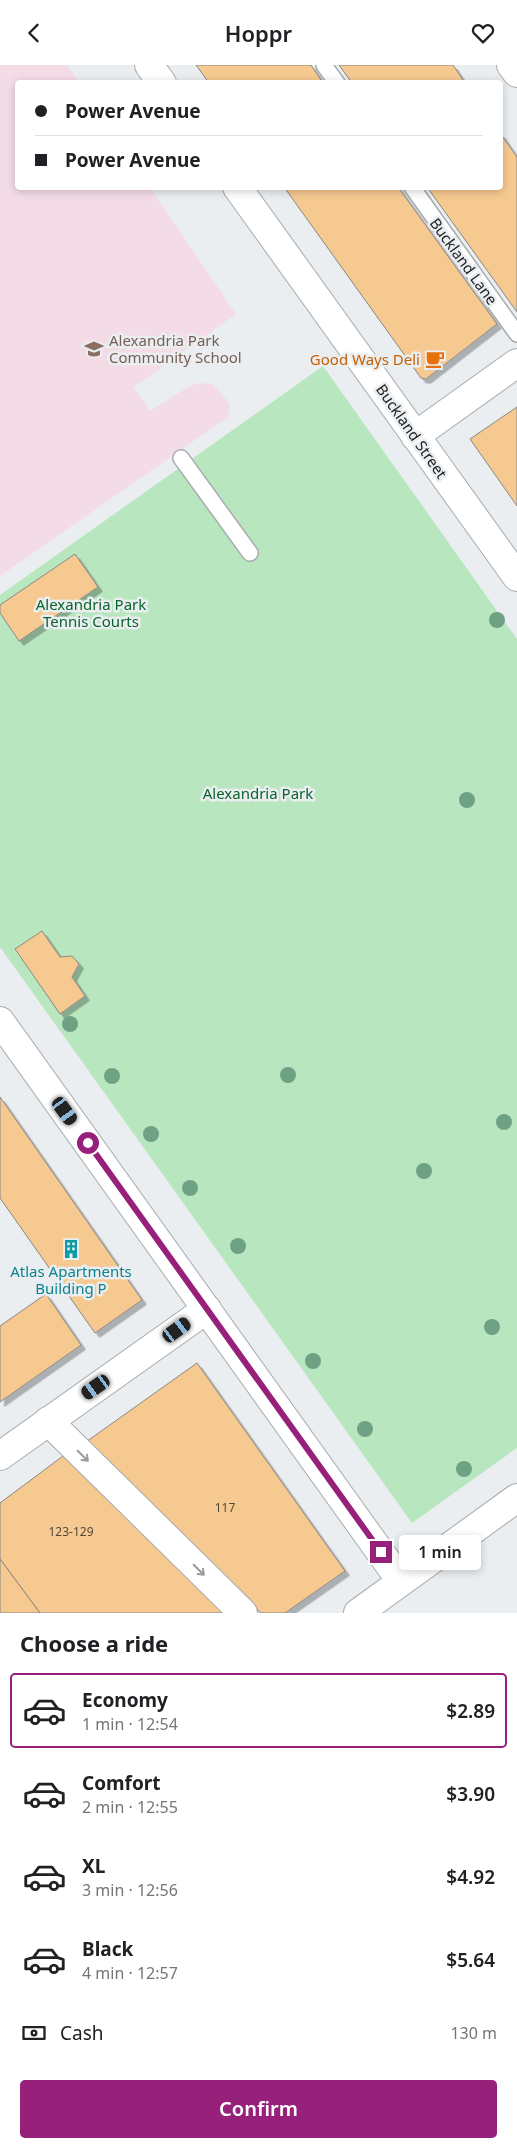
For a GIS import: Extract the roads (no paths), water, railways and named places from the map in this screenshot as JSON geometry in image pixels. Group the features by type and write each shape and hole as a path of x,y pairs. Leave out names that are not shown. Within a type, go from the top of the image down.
{"street":[{"path":"149,65 160,80"},
{"path":"511,65 517,73"},
{"name":"Buckland Street","path":"239,190 517,577"},
{"path":"415,436 517,363"},
{"path":"0,1021 401,1581"},
{"path":"0,1456 207,1309"},
{"path":"48,1421 243,1613"},
{"path":"358,1613 517,1498"}],"lane":[{"path":"324,65 334,80"},
{"name":"Buckland Lane","path":"414,190 517,334"},
{"path":"182,458 250,553"}],"place":[{"name":"Alexandria Park Community School","path":"94,349"},
{"name":"Good Ways Deli","path":"435,359"},
{"name":"Atlas Apartments Building P","path":"71,1249"}],"park label":[{"name":"Alexandria Park Tennis Courts","path":"91,612"},
{"name":"Alexandria Park","path":"258,793"}]}
